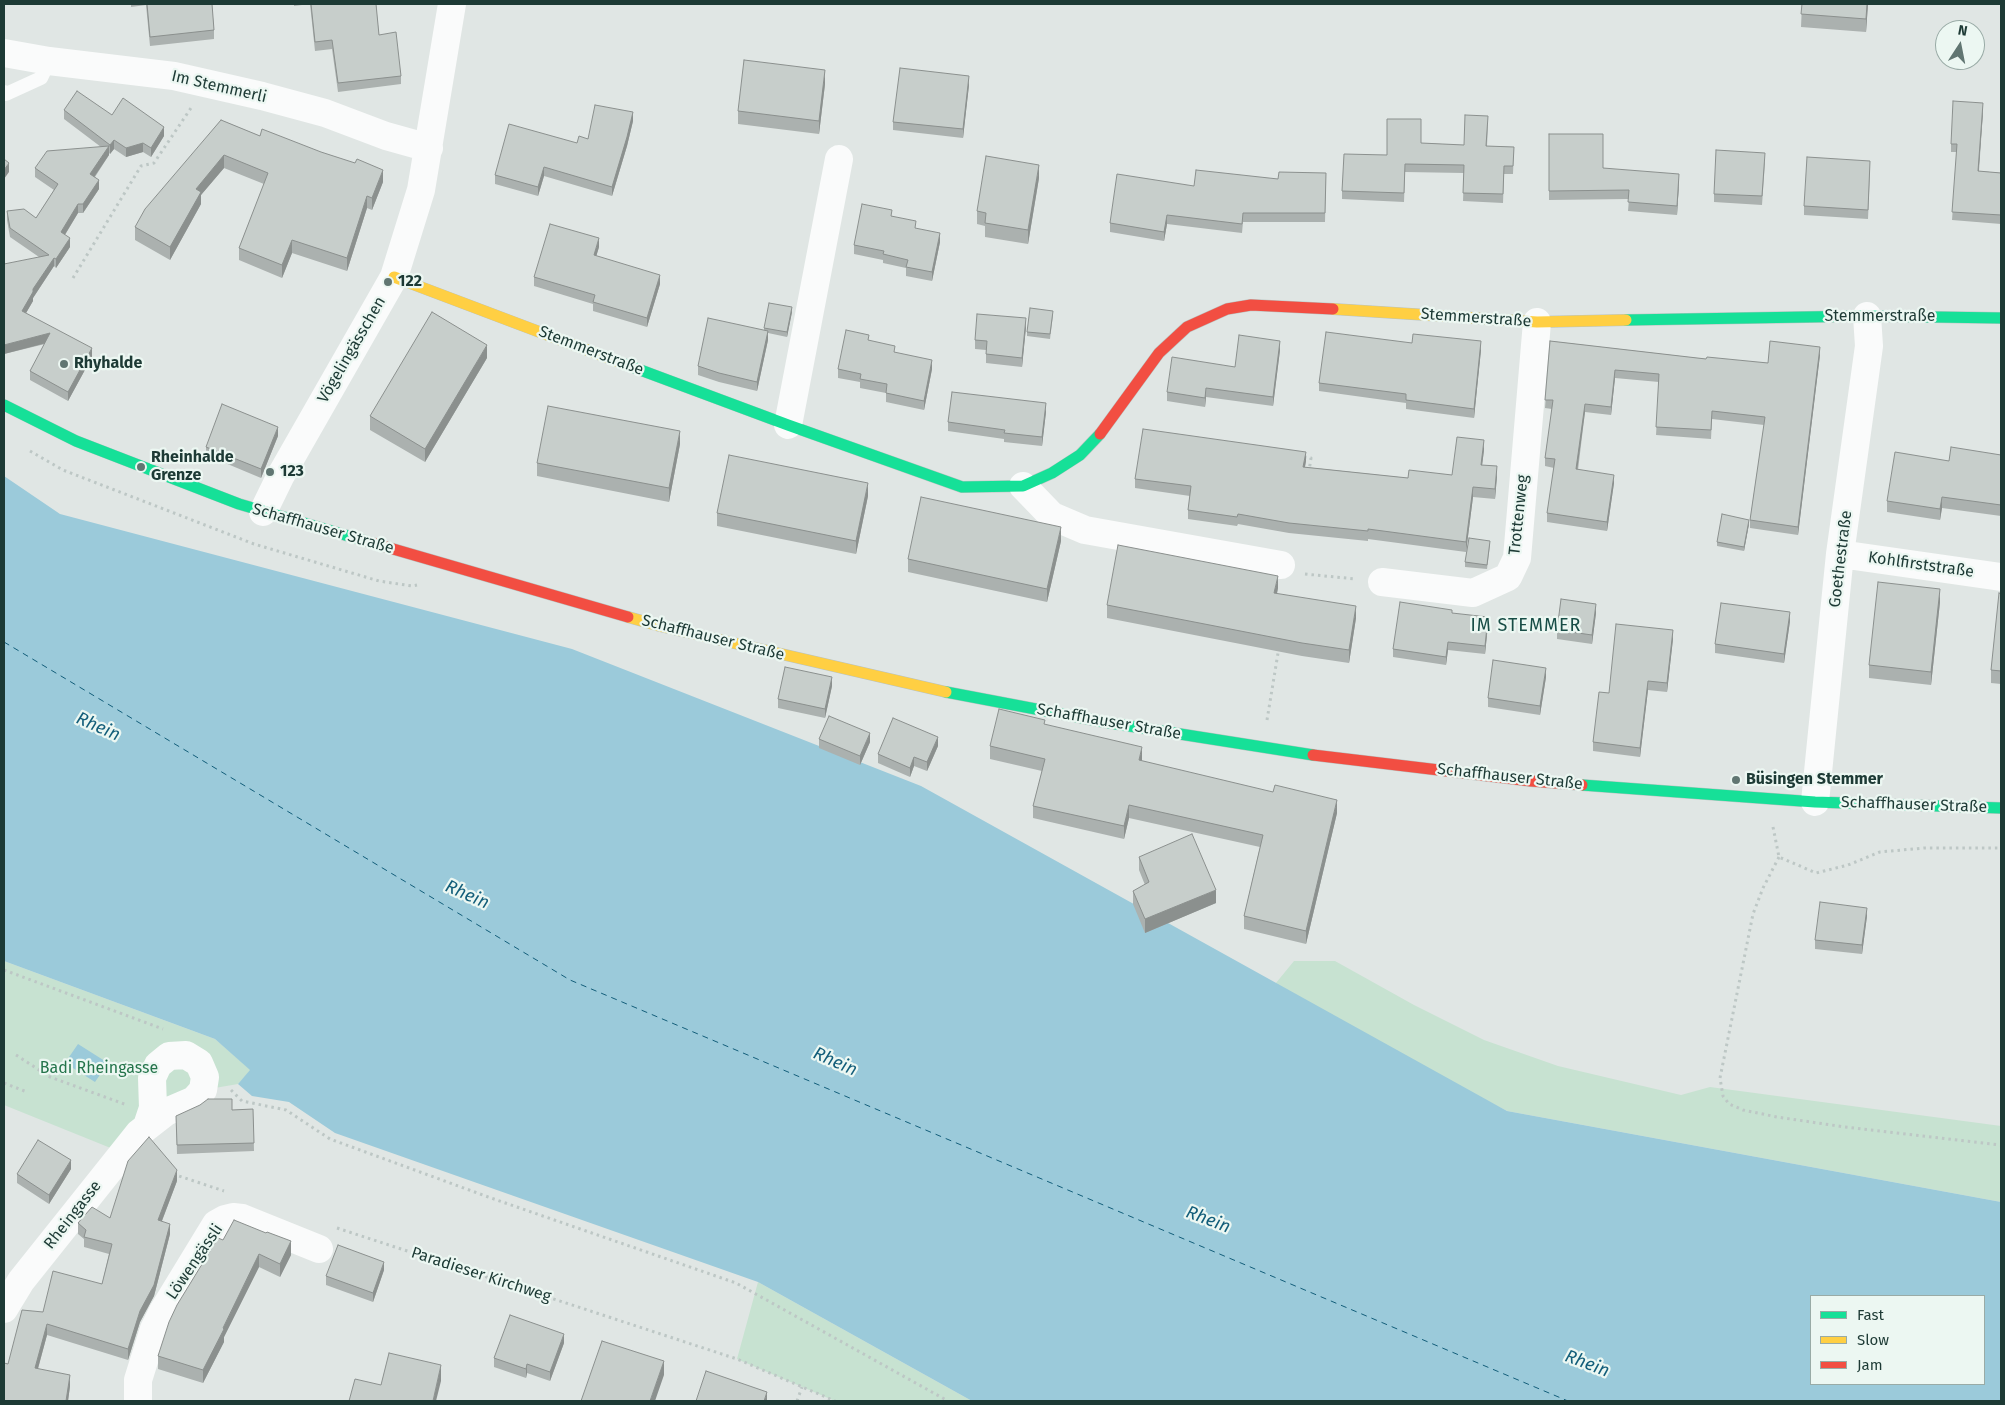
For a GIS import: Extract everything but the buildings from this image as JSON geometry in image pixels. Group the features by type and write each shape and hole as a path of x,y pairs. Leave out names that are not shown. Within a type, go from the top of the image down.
{"main road":[{"name":"Stemmerstraße","path":"394,278 788,425 962,487 1023,486 1052,473 1080,455 1105,428 1159,353 1187,327 1227,309 1251,305 1279,304 1536,322 1867,316 2001,318"},
{"name":"Schaffhauser Straße","path":"4,405 76,441 251,508 660,626 925,688 1104,722 1336,758 1531,781 1761,799 2001,808"}],"street":[{"name":"Vögelingässchen","path":"251,508 281,475 394,278 421,190 452,4"},
{"name":"Im Stemmerli","path":"4,53 49,62 174,76 262,96 325,113 386,136 429,148"},
{"path":"788,425 839,159"},
{"name":"Goethestraße","path":"1815,802 1840,554 1869,346 1867,316"},
{"name":"Trottenweg","path":"1382,582 1473,593 1508,577 1516,558 1536,322"},
{"path":"1023,486 1052,516 1085,530 1291,569"},
{"name":"Kohlfirststraße","path":"1840,554 2001,577"},
{"name":"Rheingasse","path":"4,1308 22,1281 149,1120"},
{"name":"Löwengässli","path":"138,1401 138,1380 154,1329 162,1311 216,1224 233,1217 242,1218 319,1249"}],"lane":[{"path":"4,92 6,94 41,78 49,62"}],"path":[{"path":"73,278 141,166 154,163 206,84"},
{"path":"1291,569 1382,582"},
{"path":"1761,799 1771,814 1779,857 1763,888 1753,914 1720,1078 1723,1096 1729,1104 1743,1110 1777,1117 2001,1145"},
{"path":"1779,857 1816,873 1848,865 1880,852 1924,848 2001,848"},
{"path":"16,1055 50,1077 149,1120"},
{"path":"4,1083 27,1092"},
{"path":"294,1115 330,1138 492,1198 736,1283 948,1401"},
{"path":"168,1167 174,1174 230,1192"},
{"name":"Paradieser Kirchweg","path":"333,1226 737,1359 835,1401"},
{"path":"797,1401 802,1387"}],"green space":[{"name":"Badi Rheingasse","path":"4,961 215,1039 251,1070 238,1084 203,1090 123,1153 4,1105"},
{"path":"1294,961 1335,961 1414,1005 1484,1040 1558,1066 1681,1095 1710,1087 2001,1126 2001,1202 1507,1111 1271,989"},
{"path":"758,1282 972,1401 835,1401 737,1359"}],"water":[{"name":"Rhein","path":"4,476 60,514 572,649 921,786 1507,1111 2001,1202 2001,1401 972,1401 758,1282 335,1133 289,1102 252,1096 238,1084 250,1070 215,1039 4,961"},
{"path":"78,1044 108,1063 95,1082 65,1063"}],"ferry route":[{"path":"4,642 570,980 1568,1401"}],"traffic: fast":[{"path":"1626,320 1867,316 2001,318"},
{"path":"619,362 962,487 1023,486 1052,473 1080,455 1100,434"},
{"path":"4,405 76,441 239,504 369,542"},
{"path":"946,692 1104,722 1313,755"},
{"path":"1582,785 1815,802 2001,808"}],"traffic: slow":[{"path":"394,277 619,362"},
{"path":"1333,309 1537,322 1626,320"},
{"path":"628,617 946,692"}],"traffic: jam":[{"path":"1100,434 1159,353 1187,327 1227,309 1251,305 1333,309"},
{"path":"369,542 628,617"},
{"path":"1313,755 1531,781 1582,785"}],"place":[{"name":"122","path":"388,282"},
{"name":"Rhyhalde","path":"64,364"},
{"name":"Rheinhalde Grenze","path":"141,467"},
{"name":"123","path":"270,472"},
{"name":"Büsingen Stemmer","path":"1736,780"}],"district":[{"name":"IM STEMMER","path":"1526,626"}]}
